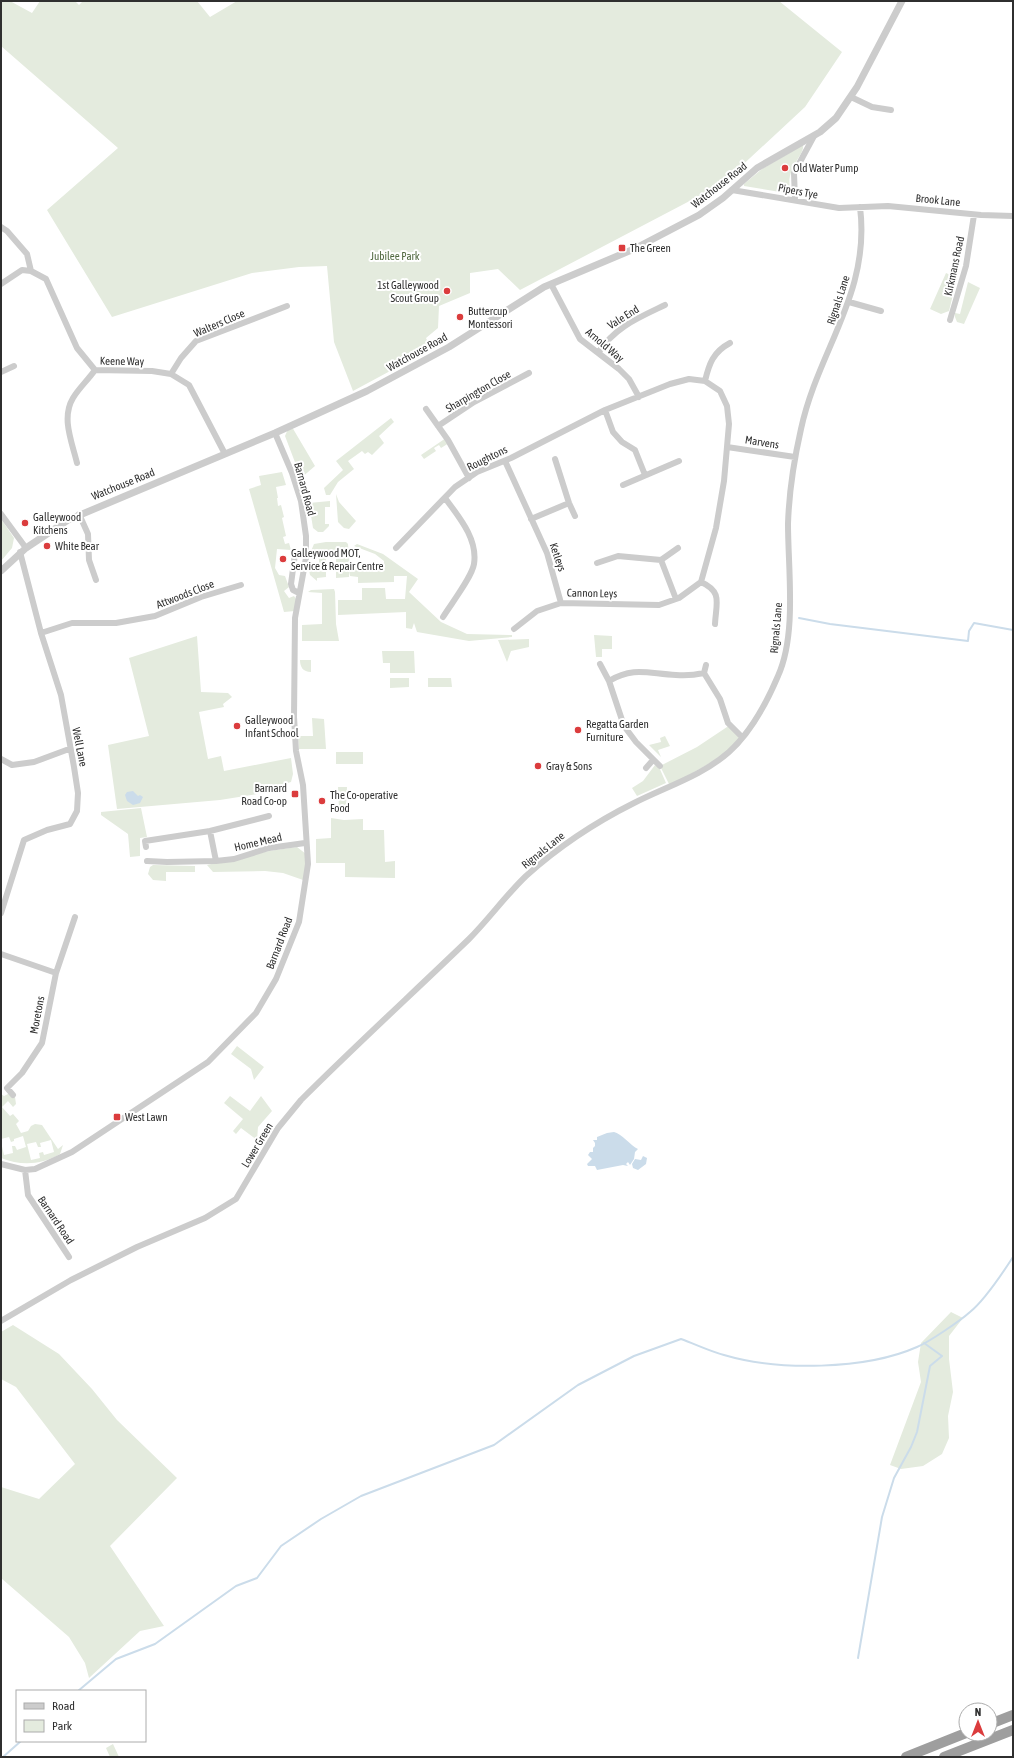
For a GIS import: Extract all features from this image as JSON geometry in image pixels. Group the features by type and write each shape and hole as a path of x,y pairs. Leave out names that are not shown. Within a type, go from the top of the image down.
{"highway":[{"path":"998,1721 1013,1715"},
{"path":"944,1757 1013,1730"},
{"path":"906,1757 958,1736"}],"street":[{"name":"Watchouse Road","path":"1,571 23,550 56,526 79,514 275,433 367,391 419,364 522,299 551,284 623,254 699,215 767,161 814,136 836,118 851,97 902,1"},
{"path":"851,97 872,108 891,110"},
{"path":"795,200 794,173 814,136"},
{"name":"Pipers Tye","path":"732,190 839,208 860,207"},
{"name":"Brook Lane","path":"860,207 895,206 974,215 1013,216"},
{"name":"Rignals Lane","path":"489,919 525,877 577,836 628,806 711,764 729,752 742,737 770,692 781,669 789,625 788,522 795,457 811,391 849,302 860,254 862,226 860,207"},
{"name":"Kirkmans Road","path":"950,320 966,266 974,215"},
{"path":"1,227 7,231 27,254 31,271 22,270 1,284"},
{"name":"Keene Way","path":"31,271 46,279 77,348 95,370 152,371 171,374 189,386 225,454"},
{"name":"Arnold Way","path":"551,284 578,335 629,379 639,397"},
{"path":"849,302 881,311"},
{"name":"Vale End","path":"598,353 614,333 635,320 665,305"},
{"name":"Walters Close","path":"171,374 181,358 196,341 287,306"},
{"path":"716,624 717,595 712,588 701,582 716,528 724,481 729,424 727,406 720,391 705,381 712,358 716,351 730,343"},
{"path":"1,372 14,366"},
{"path":"77,463 68,427 68,410 74,398 95,370"},
{"name":"Sharpington Close","path":"438,426 474,402 529,374"},
{"name":"Roughtons","path":"396,548 455,487 477,472 505,461 605,410 679,381 689,379 705,381"},
{"name":"Sharpington Close","path":"426,408 469,478"},
{"path":"605,410 614,432 622,442 635,450 645,475"},
{"name":"Barnard Road","path":"1,1164 25,1170 35,1169 72,1152 208,1062 256,1013 276,979 300,922 308,864 305,843 303,785 296,751 294,717 295,618 306,553 306,536 301,501 292,473 275,433"},
{"name":"Marvens","path":"727,447 795,457"},
{"path":"555,459 569,503 575,516"},
{"name":"Ketleys","path":"505,461 547,552 561,603"},
{"path":"623,485 679,461"},
{"path":"443,617 474,564 474,544 460,519 444,498"},
{"path":"531,519 569,503"},
{"path":"1,514 23,550"},
{"path":"79,514 88,534 89,560 96,580"},
{"path":"597,563 618,556 661,560 678,548"},
{"name":"Well Lane","path":"1,913 24,840 47,830 70,824 77,811 78,793 61,695 41,633 23,550"},
{"path":"299,593 293,590 291,584 295,554 306,553"},
{"path":"661,560 676,599"},
{"name":"Cannon Leys","path":"514,629 537,611 561,603 659,605 676,599 701,582"},
{"name":"Attwoods Close","path":"41,633 72,623 116,623 155,616 201,596 241,584"},
{"path":"600,664 609,681 624,726 660,766"},
{"path":"706,665 704,673 720,699 728,723 742,737"},
{"path":"609,681 628,672 638,671 684,676 704,673"},
{"path":"1,759 12,765 34,762 70,749"},
{"path":"646,768 653,760"},
{"name":"Home Mead","path":"146,847 145,841 210,831 270,816"},
{"path":"210,831 216,861"},
{"name":"Home Mead","path":"147,861 174,862 234,859 269,848 305,843"},
{"name":"Moretons","path":"13,1096 7,1088 22,1073 42,1043 56,973 75,917"},
{"name":"Lower Green","path":"1,1321 71,1280 137,1247 205,1218 236,1199 278,1128 301,1100 489,919"},
{"path":"1,954 56,973"},
{"name":"Barnard Road","path":"25,1170 28,1195 69,1258"}],"green space":[{"name":"Jubilee Park","path":"1,1 10,1 32,13 40,1 75,1 79,5 83,1 197,1 210,17 237,1 779,1 842,52 805,107 722,184 520,290 498,269 470,273 470,293 439,306 438,328 426,338 431,349 353,391 334,342 327,266 299,267 252,273 112,317 47,210 118,148 1,46"},
{"path":"803,145 803,149 791,174 789,181 790,188 786,193 744,186 744,184 762,169"},
{"path":"946,273 957,278 949,311 941,314 930,309"},
{"path":"968,282 980,288 964,324 957,322 955,313 960,314"},
{"path":"391,418 394,422 379,436 384,443 372,455 368,452 365,454 362,451 348,461 354,469 338,482 330,495 326,495 324,488 343,470 336,461"},
{"path":"292,427 315,466 301,478 285,436 288,429"},
{"path":"446,438 449,443 441,448 439,445 434,448 436,451 424,459 421,455"},
{"path":"282,472 286,485 276,487 277,498 278,506 281,505 284,517 282,518 286,536 283,537 285,544 289,543 291,550 277,549 275,568 279,575 285,576 289,587 284,591 289,598 294,596 296,599 295,611 284,612 249,489 261,485 259,476"},
{"path":"336,494 339,502 356,521 349,529 344,528 338,522"},
{"path":"330,501 330,507 325,507 325,524 329,524 329,526 323,532 318,532 313,528 309,503"},
{"path":"1,519 14,538 12,548 1,561"},
{"path":"326,542 346,542 348,544 350,569 351,564 358,564 358,566 377,569 377,571 384,571 384,561 375,554 354,546 357,544 383,554 418,579 409,592 441,622 467,634 512,635 512,637 469,641 417,632 414,623 412,629 406,628 406,612 338,615 338,600 362,600 362,588 385,588 386,599 405,599 407,576 394,576 394,582 358,583 358,577 350,576 349,571 349,577 336,578 336,559 345,558 345,551 326,551 326,566 319,566 319,551 311,551 314,544"},
{"path":"309,570 326,572 326,577 317,578 317,581 310,575"},
{"path":"334,589 336,624 339,641 302,641 302,625 322,624 322,593 308,592 311,590"},
{"path":"594,635 612,636 612,649 602,649 602,657 596,657"},
{"path":"197,636 201,692 228,693 232,697 223,704 224,707 199,712 208,759 221,756 224,771 291,758 293,774 291,782 262,790 257,794 220,800 117,809 108,745 149,736 129,658"},
{"path":"529,639 529,647 511,651 507,662 498,640"},
{"path":"382,651 414,651 415,673 390,673 390,663 383,663"},
{"path":"300,660 311,660 311,672 302,669"},
{"path":"390,678 409,678 409,687 390,688"},
{"path":"428,678 451,678 452,687 428,687"},
{"path":"312,718 324,719 326,749 299,749 298,736 313,736"},
{"path":"730,725 742,737 729,752 670,786 660,766 697,747"},
{"path":"665,736 670,746 658,750 661,757 649,745 661,742 660,738"},
{"path":"336,752 363,752 363,764 336,764"},
{"path":"655,765 659,767 666,783 637,796 632,788 643,781"},
{"path":"338,787 347,787 346,809 339,809"},
{"path":"141,808 147,837 140,838 140,856 130,857 128,834 101,815 101,812"},
{"path":"331,818 344,820 363,819 363,830 384,830 385,862 395,861 395,878 345,877 345,863 316,863 316,839 331,838"},
{"path":"297,847 306,854 306,881 283,873 265,871 213,872 207,865 269,851"},
{"path":"153,865 195,866 195,872 166,872 166,881 153,880 148,874 150,867"},
{"path":"237,1046 264,1067 254,1080 251,1069 231,1054"},
{"path":"10,1093 15,1097 16,1104 13,1107 8,1101 2,1107 10,1116 13,1114 19,1121 16,1124 21,1133 28,1131 31,1126 35,1124 42,1125 58,1149 63,1145 60,1154 53,1158 31,1163 8,1161 1,1158 1,1142 4,1155 13,1153 12,1146 15,1146 17,1150 26,1147 23,1136 14,1139 14,1141 11,1142 9,1137 1,1139 1,1094 4,1096","holes":["51,1140 54,1152 44,1155 43,1152 39,1153 40,1158 31,1160 27,1144 36,1142 38,1147 41,1147 40,1143"]},
{"path":"230,1096 250,1111 261,1096 272,1111 258,1127 257,1140 241,1128 236,1134 233,1131 243,1119 224,1103"},
{"path":"951,1312 963,1318 949,1336 949,1359 953,1392 948,1416 949,1438 942,1454 923,1466 901,1469 890,1465 921,1382 918,1362 921,1343"},
{"path":"13,1325 59,1354 92,1389 117,1420 177,1478 110,1546 164,1626 140,1631 89,1678 85,1663 69,1637 1,1578 1,1487 39,1499 75,1464 16,1387 1,1379 1,1332"},
{"path":"113,1744 119,1757 110,1757 106,1748"}],"water":[{"path":"133,791 138,796 140,795 143,797 140,803 133,805 127,801 125,795 127,792"},
{"path":"614,1132 638,1149 635,1152 634,1159 630,1165 628,1162 626,1164 628,1166 623,1165 597,1170 595,1166 588,1166 587,1164 592,1159 588,1155 590,1152 593,1152 593,1148 595,1146 593,1140 597,1140 597,1137 607,1133"},
{"path":"643,1156 647,1158 646,1164 638,1170 633,1168 632,1164 635,1159 641,1160"}],"waterway":[{"path":"799,618 830,624 968,641 969,631 974,623 1013,630"},
{"path":"79,1690 116,1659 155,1644 236,1586 257,1578 281,1546 321,1519 361,1496 494,1445 578,1385 634,1356 681,1339 724,1355 770,1364 795,1366 847,1364 896,1355 929,1341 952,1326 976,1307 999,1279 1013,1257"},
{"path":"858,1658 882,1517 894,1478 911,1447 917,1432 930,1366 942,1356 924,1343"},
{"path":"3,1757 20,1742"}],"place":[{"name":"Old Water Pump","path":"785,168"},
{"name":"The Green","path":"622,248"},
{"name":"1st Galleywood Scout Group","path":"447,291"},
{"name":"Buttercup Montessori","path":"460,317"},
{"name":"Galleywood Kitchens","path":"25,523"},
{"name":"White Bear","path":"47,546"},
{"name":"Galleywood MOT, Service & Repair Centre","path":"283,559"},
{"name":"Galleywood Infant School","path":"237,726"},
{"name":"Regatta Garden Furniture","path":"578,730"},
{"name":"Gray & Sons","path":"538,766"},
{"name":"Barnard Road Co-op","path":"295,794"},
{"name":"The Co-operative Food","path":"322,801"},
{"name":"West Lawn","path":"117,1117"}]}
